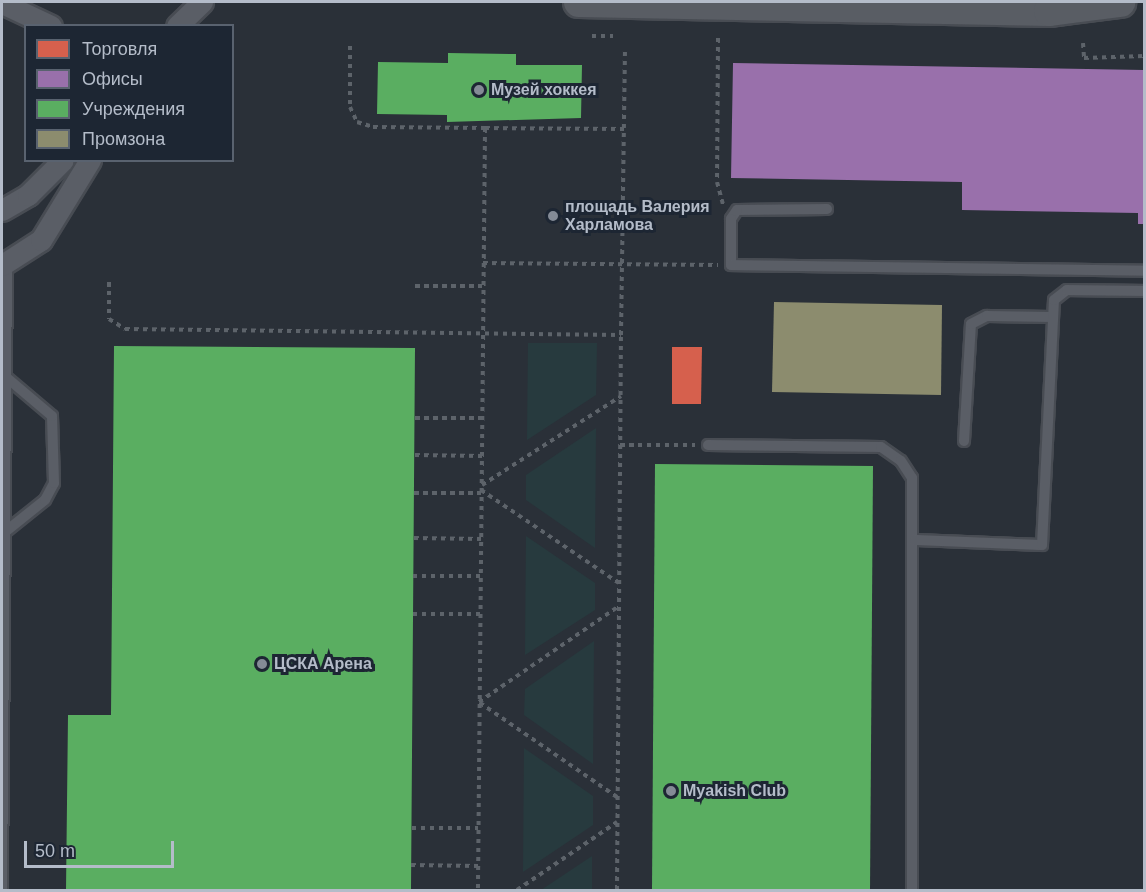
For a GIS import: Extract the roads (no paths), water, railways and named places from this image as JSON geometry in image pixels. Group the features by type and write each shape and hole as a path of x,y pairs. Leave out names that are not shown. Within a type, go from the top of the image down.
{"main road":[{"path":"579,2 1049,10 1120,2"}],"street":[{"path":"179,24 202,2"},
{"path":"2,3 47,24"},
{"path":"2,210 28,195 61,162"},
{"path":"4,265 41,240 89,162"}],"lane":[{"path":"827,209 745,208 733,214 731,265 1144,271"},
{"path":"2,891 6,378 4,265"},
{"path":"915,540 1042,545 1054,300 1067,290 1144,291"},
{"path":"964,441 971,324 987,316 1052,317"},
{"path":"4,532 49,496 54,472 52,416 6,378"},
{"path":"708,445 881,447 901,461 912,478 915,540 912,891"}],"place":[{"name":"Музей хоккея","path":"479,90"},
{"name":"площадь Валерия Харламова","path":"553,216"},
{"name":"ЦСКА Арена","path":"262,664"},
{"name":"Myakish Club","path":"671,791"}]}
